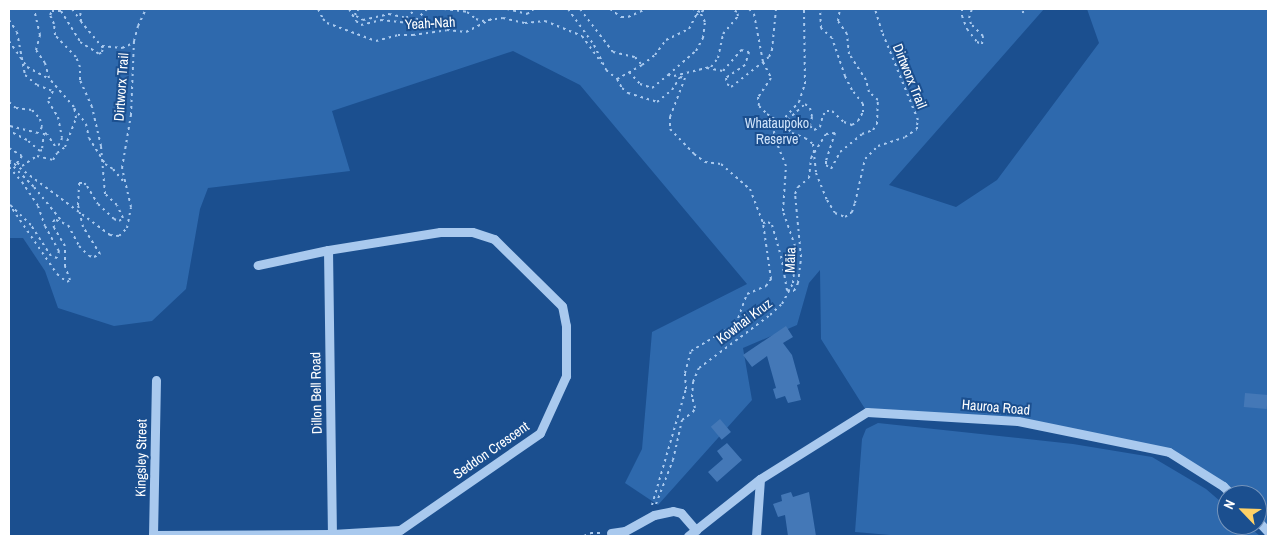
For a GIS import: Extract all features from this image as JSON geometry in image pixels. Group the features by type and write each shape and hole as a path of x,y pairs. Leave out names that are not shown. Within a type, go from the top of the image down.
{"street":[{"name":"Seddon Crescent","path":"153,535 332,534 400,530 540,433 566,376 566,326 562,306 494,239 472,232 440,232 328,250 258,265"},
{"name":"Dillon Bell Road","path":"328,250 332,534"},
{"name":"Kingsley Street","path":"153,535 156,380"},
{"name":"Hauroa Road","path":"688,536 760,479 867,412 1018,421 1169,452 1221,485"},
{"path":"756,536 760,479"},
{"path":"611,533 625,531 650,517 673,511 681,513 696,530"}],"path":[{"path":"34,9 40,36 36,50 45,63 49,78"},
{"path":"9,161 72,231 83,250 89,256 98,256 100,254 86,234 79,212 77,190 79,183 84,183 106,213 119,221 122,218 117,205 105,194 100,146 92,107 79,73 80,67 76,57 55,35 54,24 50,15 52,11 60,11 80,42 99,54 103,48 72,9"},
{"path":"80,9 81,22"},
{"name":"Dirtworx Trail","path":"79,212 110,235 119,236 127,228 131,206 124,183 122,168 130,116 134,41 146,9"},
{"name":"Yeah-Nah","path":"318,9 323,20 327,23 376,41 398,35 420,35 447,30 466,32 492,19"},
{"path":"348,9 356,22 361,25 381,20 409,22 416,20 427,9"},
{"path":"360,9 355,13 356,16 363,20 389,14 406,18 416,9"},
{"path":"444,9 467,12 482,21 503,18 525,23 545,21 577,34 612,77 617,79 622,88 628,93 657,102 672,90 680,77 685,78 670,117 670,129 694,154 705,162 721,164 750,189 763,223"},
{"path":"507,9 527,14 534,9"},
{"path":"568,9 594,45 602,64"},
{"path":"580,9 613,52 635,57 642,65"},
{"path":"610,9 621,17 628,17 646,9"},
{"path":"629,72 640,84 652,88 700,44 705,22 700,12 694,9"},
{"path":"617,79 642,65 655,54 666,40 689,29 700,12 706,9"},
{"path":"707,68 715,62 724,34 738,16 737,12 732,9"},
{"path":"748,9 754,14 763,62 771,78 758,97 759,106 792,133 810,140 814,153"},
{"path":"668,75 707,68 723,71 741,50 749,52 745,65 726,78 727,84 731,87 763,62 772,50 776,9"},
{"path":"782,123 799,102 805,84 804,9"},
{"path":"790,291 794,272 791,262 795,246 783,211 786,166 773,137 775,129 805,104 810,108 812,117 810,126 814,130 820,127 823,115 827,111 832,111 844,122 852,124 858,121 863,112 863,104 852,90 845,76 832,38 821,28 820,9"},
{"name":"Māia","path":"650,517 686,390 685,373 691,351 736,324 748,294 766,286 771,279 763,223 768,222 772,225 782,256 787,290 794,291 798,283 801,257 795,194 798,186 809,178 810,164 814,153 826,134 834,132 826,161 828,167 833,167 840,152 862,134 873,130 878,119 878,100 869,92 866,80 850,54 846,34 838,21 840,9"},
{"name":"Dirtworx Trail","path":"814,153 816,173 827,200 835,213 845,217 852,212 865,159 881,144 905,137 917,129 918,120 891,56 875,9"},
{"path":"962,9 962,16 968,29 977,42 982,44 983,36 971,24 969,18 972,9"},
{"path":"1022,14 1026,9"},
{"path":"9,20 17,32 25,75 30,81 53,90 48,101 58,117 62,138 60,144 55,146 47,134 44,133 42,150 40,151 27,140 9,131"},
{"path":"9,41 21,60 30,69 49,78 74,107 86,124 89,138 101,157 124,183"},
{"path":"98,44 113,49 132,46 134,41"},
{"path":"9,102 16,108 32,110 40,119 42,128 38,133 9,126"},
{"path":"9,148 22,156 17,163 22,166 37,156 54,160 70,136 76,118 74,107"},
{"path":"9,161 79,212"},
{"path":"9,167 38,206 45,226 59,251 57,258 51,256 31,224 9,204"},
{"path":"9,204 57,274 67,282 70,280 65,266 65,246 52,224 56,220 63,222"},
{"name":"Kowhai Kruz","path":"650,517 673,460 682,420 694,412 693,382 699,368 770,315 782,304 790,291"},
{"path":"584,536 590,533 611,533"}],"green space":[{"name":"Whataupoko Reserve","path":"9,9 1044,9 889,185 956,207 997,180 1099,43 1087,9 1268,9 1268,532 1267,485 1217,485 1169,452 1018,421 867,412 821,339 820,270 809,283 797,325 743,348 752,400 658,505 625,483 642,449 652,332 747,284 580,85 513,51 332,111 350,171 208,188 200,209 186,289 152,321 114,326 58,308 45,271 23,238 9,238"},
{"path":"878,423 1073,444 1152,457 1206,489 1217,498 1217,535 1260,536 902,536 855,532 862,439 866,429"}],"building":[{"path":"786,326 793,337 783,343 792,355 800,384 797,385 801,400 788,403 785,396 776,399 773,389 776,388 767,356 752,367 743,355"},
{"path":"1245,393 1268,395 1267,409 1244,407"},
{"path":"720,419 731,432 722,440 711,427"},
{"path":"727,443 742,460 717,482 708,472 723,459 717,451"},
{"path":"791,492 793,497 809,492 816,536 788,536 785,515 778,517 773,504 782,501 781,495"}]}
